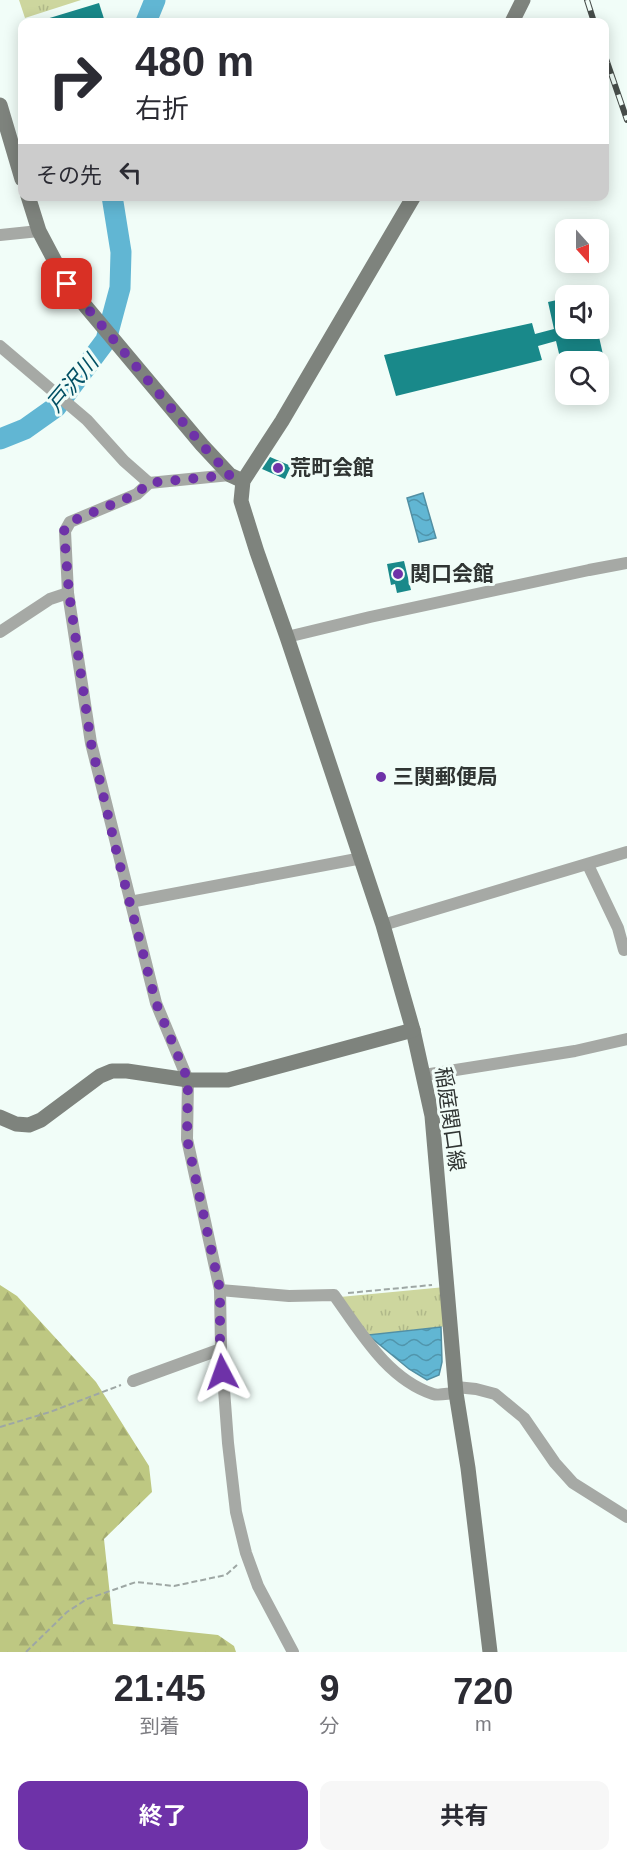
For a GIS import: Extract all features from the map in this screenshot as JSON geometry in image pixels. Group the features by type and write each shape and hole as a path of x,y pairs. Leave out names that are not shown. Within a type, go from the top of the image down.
{"street":[{"path":"514,18 523,0"},
{"path":"0,105 18,166"},
{"path":"30,201 39,231 67,284 202,445 237,478"},
{"path":"293,1652 258,1586 246,1553 236,1512 220,1349 220,1290 187,1139 188,1080 156,1003 91,743 69,593 64,531 70,522 137,494 148,483 237,478 288,411 411,201"},
{"path":"0,235 39,231"},
{"path":"0,346 87,420 124,461 148,483"},
{"name":"稲庭関口線","path":"237,478 241,501 256,552 287,637 383,925 424,1075 432,1116 456,1390 468,1468 490,1652"},
{"path":"287,637 520,584 627,563"},
{"path":"0,632 50,599 69,593"},
{"path":"383,925 627,852"},
{"path":"129,902 362,858"},
{"path":"588,865 618,928 624,950"},
{"path":"0,1117 16,1124 29,1125 41,1120 93,1080 112,1071 188,1080 228,1080 413,1030"},
{"path":"424,1075 575,1051 627,1039"},
{"path":"220,1290 289,1296 334,1295 390,1368 410,1383 435,1395 456,1390 476,1389 495,1394 524,1418 555,1463 573,1483 627,1517"},
{"path":"133,1381 220,1349"}],"path":[{"path":"334,1295 448,1284"},
{"path":"0,1427 50,1412 133,1381"},
{"path":"26,1652 67,1612 87,1599 136,1582 174,1586 226,1575 236,1567 246,1553"}],"green space":[{"path":"19,0 81,0 25,18"},
{"path":"0,1285 17,1296 96,1382 149,1466 152,1492 104,1539 113,1624 218,1635 234,1646 236,1652 0,1652"},
{"path":"445,1287 448,1326 368,1335 340,1297"}],"water":[{"path":"423,493 436,538 419,542 407,498"},
{"path":"441,1327 442,1362 439,1375 427,1380 409,1369 368,1335"}],"building":[{"path":"99,3 104,18 50,18"},
{"path":"555,300 555,339 599,339 602,351 558,351 556,341 538,346 542,360 396,396 384,355 532,323 535,334 554,329 548,302"},
{"name":"荒町会館","path":"270,457 291,466 285,479 262,469"},
{"name":"関口会館","path":"404,561 411,590 397,593 395,584 391,585 387,564"}],"waterway":[{"name":"戸沢川","path":"148,18 155,0"},
{"name":"戸沢川","path":"0,439 25,429 56,407 106,340 120,288 121,252 113,201"}],"railway":[{"path":"587,0 593,18"},
{"path":"609,68 627,120"}],"place":[{"name":"荒町会館","path":"278,468"},
{"name":"関口会館","path":"398,574"},
{"name":"三関郵便局","path":"381,777"}],"route":[{"path":"67,284 202,445 230,475 148,483 137,494 70,522 64,531 69,593 91,743 156,1003 188,1080 187,1139 220,1290 222,1372"}]}
